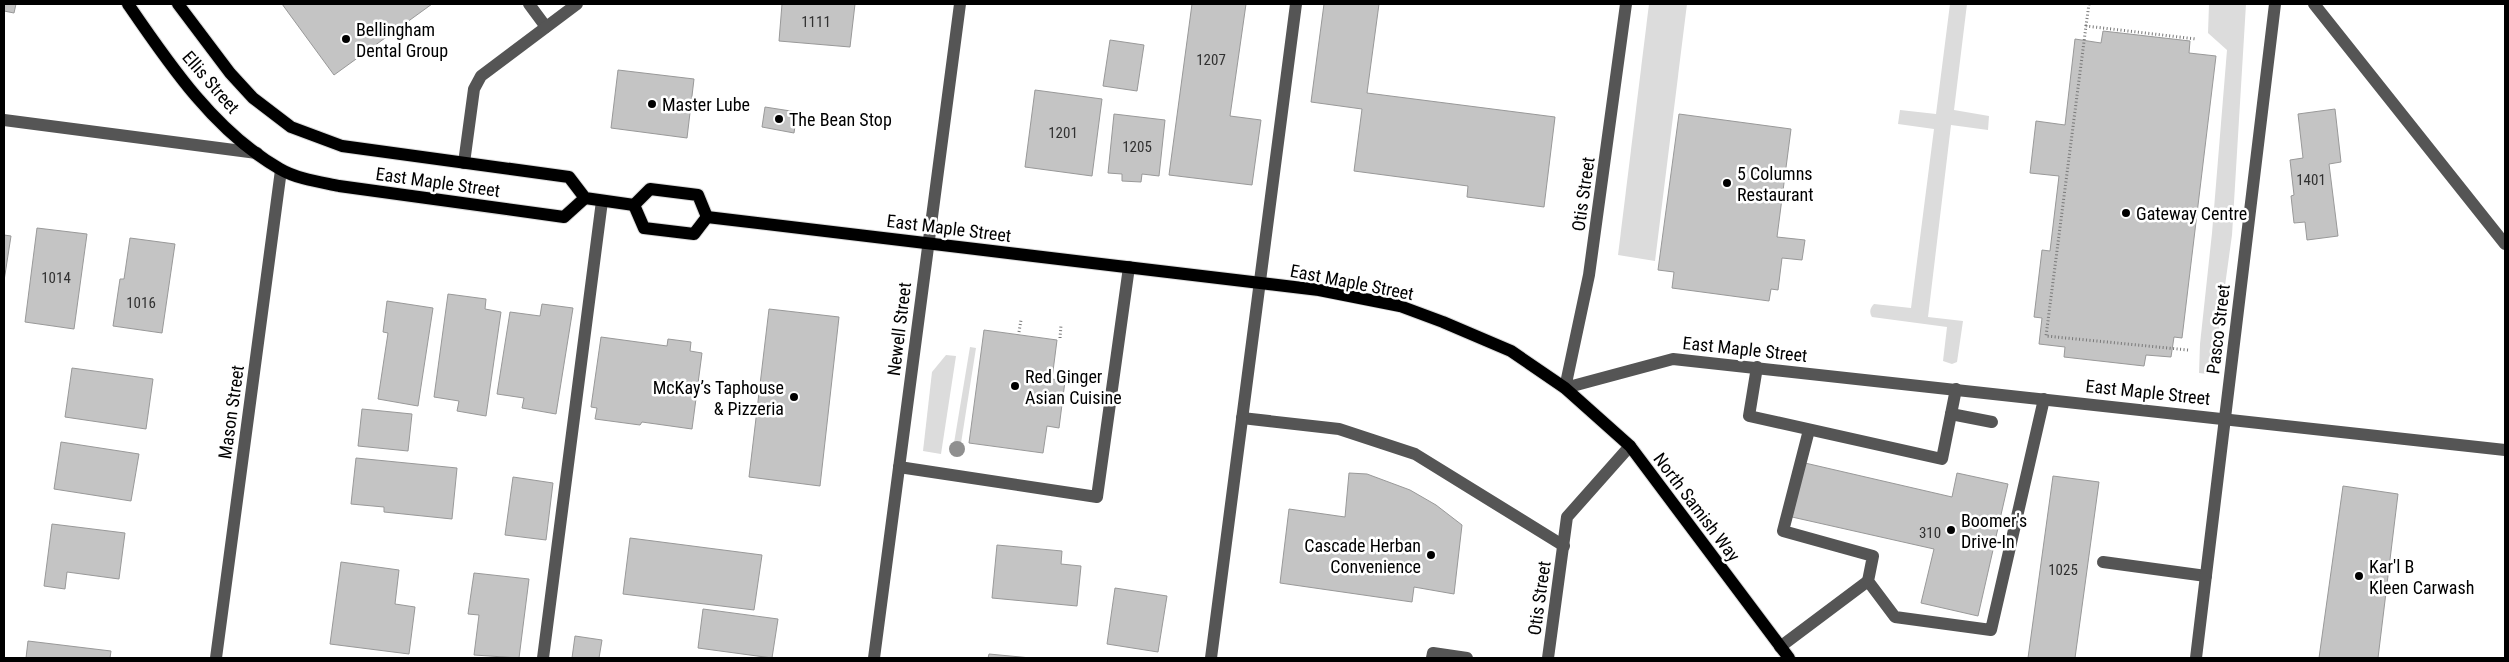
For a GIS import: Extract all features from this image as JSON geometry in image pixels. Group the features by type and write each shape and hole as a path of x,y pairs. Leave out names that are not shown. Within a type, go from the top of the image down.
{"main road":[{"name":"Ellis Street","path":"128,4 187,85 220,122 281,170"},
{"name":"Ellis Street","path":"178,4 230,73 253,98 277,118 308,134"},
{"name":"East Maple Street","path":"281,170 339,186 564,217 585,198 569,177 342,146 308,134"},
{"path":"650,188 698,195 707,217 694,234 644,228 634,206 650,188"},
{"path":"585,198 634,206"},
{"name":"East Maple Street","path":"707,217 1260,282 1319,290 1400,306 1511,351 1565,388"},
{"name":"North Samish Way","path":"1565,388 1630,446 1789,658"}],"street":[{"path":"529,4 546,27"},
{"path":"464,163 477,82 486,70 577,4"},
{"name":"Newell Street","path":"874,658 960,4"},
{"path":"1211,658 1296,4"},
{"name":"Otis Street","path":"1565,388 1590,268 1626,4"},
{"name":"Pasco Street","path":"2196,658 2275,4"},
{"path":"2314,4 2505,244"},
{"path":"4,120 257,153"},
{"name":"Mason Street","path":"216,658 281,170"},
{"path":"543,658 602,201"},
{"path":"899,468 1097,496 1129,267"},
{"name":"East Maple Street","path":"1565,388 1673,358 2505,450"},
{"path":"1757,367 1749,416 1942,459 1956,389"},
{"path":"1868,581 1895,617 1991,630 2044,398"},
{"path":"1951,414 1992,422"},
{"path":"1242,418 1339,429 1415,454 1564,546"},
{"path":"1780,647 1868,581 1873,556 1783,531 1810,430"},
{"name":"Otis Street","path":"1548,658 1567,517 1630,446"},
{"path":"2103,562 2206,576"},
{"path":"1432,658 1433,653 1467,658"}],"path":[{"path":"2089,4 2046,336 2188,350"},
{"path":"2086,26 2196,39"},
{"path":"1019,332 1021,320"},
{"path":"1060,338 1061,325"}],"shaded area":[{"path":"1649,4 1687,4 1655,261 1618,255"},
{"path":"1950,4 1967,4 1954,110 1989,116 1988,130 1951,125 1928,317 1963,321 1957,362 1952,364 1943,361 1947,327 1872,317 1870,312 1874,304 1911,308 1934,129 1898,124 1900,110 1936,114"},
{"path":"2209,4 2246,4 2232,235 2215,358 2208,374 2199,373 2200,344 2212,233 2227,50 2208,33"},
{"path":"970,347 976,348 959,456 952,455"},
{"path":"946,355 956,356 941,454 923,451 932,372"}],"building":[{"path":"4,4 16,4 14,13 4,11"},
{"name":"Bellingham Dental Group","path":"282,4 432,4 334,75"},
{"path":"782,4 855,4 850,47 779,41"},
{"path":"1192,4 1246,4 1230,116 1261,120 1252,185 1169,175"},
{"path":"1324,4 1379,4 1367,93 1555,117 1544,207 1467,197 1468,186 1354,171 1362,109 1311,102"},
{"name":"Gateway Centre","path":"2103,31 2190,41 2189,53 2216,56 2182,338 2174,337 2171,357 2146,355 2144,366 2064,357 2065,347 2039,344 2042,318 2034,317 2042,250 2050,251 2059,176 2030,173 2036,121 2065,125 2075,39 2101,43"},
{"path":"1110,40 1144,45 1137,91 1103,86"},
{"name":"Master Lube","path":"618,70 694,79 687,138 611,128"},
{"path":"1035,90 1102,99 1092,176 1025,167"},
{"name":"The Bean Stop","path":"765,107 797,112 794,133 762,127"},
{"path":"2335,109 2341,162 2329,164 2338,236 2307,240 2305,222 2294,223 2291,196 2294,195 2290,160 2303,158 2298,114"},
{"path":"1114,114 1165,120 1159,176 1142,174 1141,182 1122,181 1122,174 1108,173"},
{"name":"5 Columns Restaurant","path":"1679,114 1791,129 1777,237 1805,240 1802,260 1782,258 1778,290 1771,289 1769,301 1672,288 1674,272 1658,270"},
{"path":"37,228 87,234 74,329 25,322"},
{"path":"4,235 11,236 4,281"},
{"path":"130,238 175,244 162,333 113,326 120,279 124,279"},
{"path":"448,294 486,299 485,309 501,312 486,416 457,411 459,401 434,397"},
{"path":"387,301 433,308 418,406 378,399 388,333 383,332"},
{"path":"542,304 573,308 556,414 522,408 524,398 497,394 510,312 540,316"},
{"name":"McKay’s Taphouse & Pizzeria","path":"769,309 839,317 820,486 749,477"},
{"path":"984,330 1057,340 1052,379 1065,381 1059,428 1047,426 1043,453 969,443"},
{"path":"601,337 667,346 668,339 691,342 690,351 702,353 692,429 642,422 640,425 595,419 597,408 591,407"},
{"path":"72,368 153,379 146,429 65,417"},
{"path":"362,409 412,414 408,451 358,446"},
{"path":"61,442 139,454 131,501 54,489"},
{"path":"356,458 457,468 452,519 384,512 384,507 351,504"},
{"path":"1805,463 1952,497 1957,473 2008,484 1978,616 1921,603 1934,549 1792,517"},
{"path":"1349,473 1367,474 1410,490 1436,505 1462,525 1454,594 1414,587 1412,602 1280,583 1289,509 1345,517"},
{"path":"2053,476 2099,482 2075,658 2028,658"},
{"path":"513,477 553,483 546,540 505,535"},
{"name":"Kar'l B Kleen Carwash","path":"2343,486 2398,494 2378,658 2319,658"},
{"path":"52,524 125,533 119,579 67,572 65,589 44,586"},
{"path":"630,538 762,555 754,610 623,594"},
{"path":"997,545 1062,551 1061,564 1081,566 1077,606 992,598"},
{"path":"341,562 399,570 395,604 415,607 409,654 330,644"},
{"path":"474,573 529,579 519,658 474,655 479,615 468,614"},
{"path":"1115,588 1167,596 1158,652 1107,644"},
{"path":"703,609 778,619 772,658 698,648"},
{"path":"575,636 602,640 599,658 572,658"},
{"path":"28,641 111,651 110,658 26,658"},
{"path":"989,654 1031,658 988,658"}],"place":[{"name":"Bellingham Dental Group","path":"346,39"},
{"name":"Master Lube","path":"652,104"},
{"name":"The Bean Stop","path":"779,119"},
{"name":"5 Columns Restaurant","path":"1727,183"},
{"name":"Gateway Centre","path":"2126,213"},
{"name":"Red Ginger Asian Cuisine","path":"1015,386"},
{"name":"McKay’s Taphouse & Pizzeria","path":"794,397"},
{"name":"Boomer's Drive-In","path":"1951,530"},
{"name":"Cascade Herban Convenience","path":"1431,555"},
{"name":"Kar'l B Kleen Carwash","path":"2359,576"}]}
